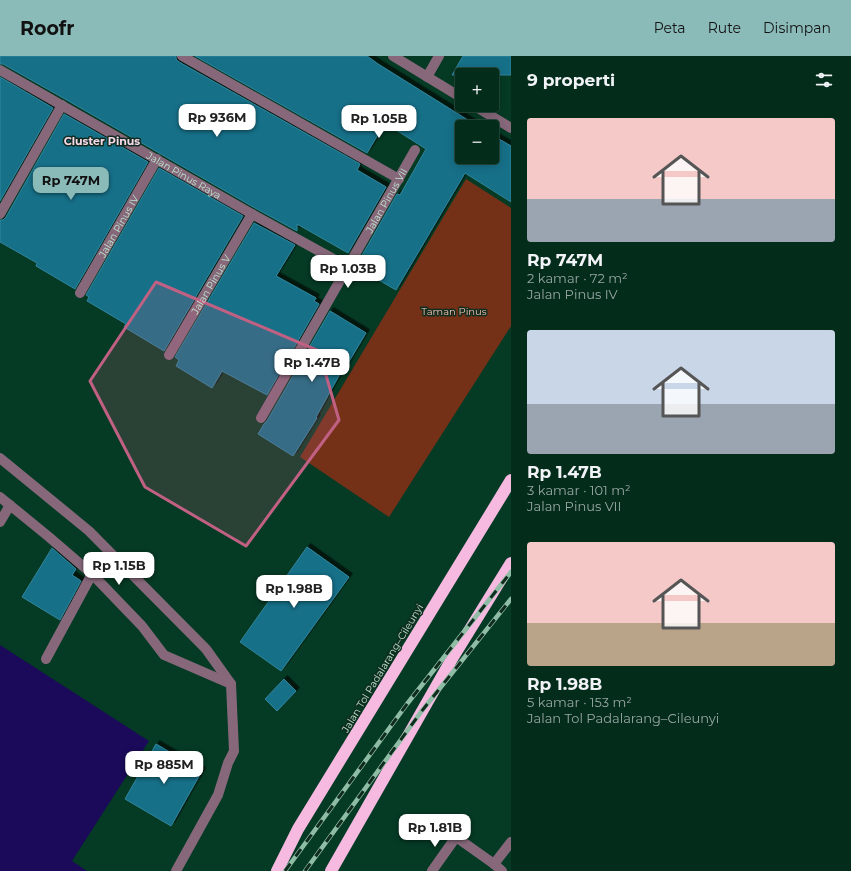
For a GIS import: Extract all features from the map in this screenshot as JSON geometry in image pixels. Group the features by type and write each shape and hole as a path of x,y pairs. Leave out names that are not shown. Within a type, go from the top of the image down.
{"highway":[{"name":"Jalan Tol Padalarang–Cileunyi","path":"277,871 298,829 511,480"},
{"path":"331,871 453,657 511,563"}],"street":[{"path":"182,56 399,179"},
{"path":"393,56 455,94"},
{"path":"427,77 440,56"},
{"name":"Jalan Pinus Raya","path":"0,70 348,267"},
{"path":"0,214 62,105"},
{"path":"485,112 511,127"},
{"name":"Jalan Pinus VII","path":"261,418 415,150"},
{"name":"Jalan Pinus IV","path":"80,293 157,159"},
{"name":"Jalan Pinus V","path":"169,356 252,214"},
{"path":"0,458 89,531 206,649 231,684 234,751 228,763 218,795 176,871"},
{"path":"0,497 92,574 142,626 164,655 231,684"},
{"path":"0,522 10,505"},
{"path":"46,659 92,574"},
{"path":"432,871 456,837 502,871"},
{"path":"494,864 511,842"}],"highlighted area":[{"path":"156,282 319,351 339,420 246,546 145,487 90,381"}],"green space":[{"name":"Taman Pinus","path":"466,179 511,208 511,326 389,517 300,457"}],"shaded area":[{"path":"0,645 149,741 72,861 87,871 0,871"}],"building":[{"path":"0,56 176,56 176,59 179,62 360,164 357,170 386,187 348,253 297,224 297,231 3,64 0,64"},
{"path":"195,56 367,56 468,120 455,120 455,164 499,164 499,139 511,146 511,202 465,173 396,290 358,268 362,261 360,259 397,194 400,195 426,149 385,123 367,153"},
{"path":"463,56 511,56 511,75 499,75 499,68 456,68"},
{"path":"0,77 53,108 0,201"},
{"path":"64,114 148,162 75,289 36,266 37,263 0,242 0,220 3,220 6,217"},
{"path":"159,168 243,216 164,351 124,327 126,324 87,301 89,297 86,295"},
{"path":"254,223 295,245 276,276 316,298 314,301 319,304 267,395 222,371 212,388 176,366 179,360 175,357"},
{"path":"330,311 366,333 341,375 340,374 316,417 317,418 293,456 258,434"},
{"path":"307,547 349,577 281,671 240,642"},
{"path":"52,548 76,569 72,575 81,581 60,620 22,597"},
{"path":"284,679 296,691 277,711 265,699"},
{"path":"156,744 202,771 171,826 125,799"}],"railway":[{"path":"285,871 407,704 511,572"},
{"path":"305,871 421,712 511,599"}],"district":[{"name":"Cluster Pinus","path":"102,141"}]}
